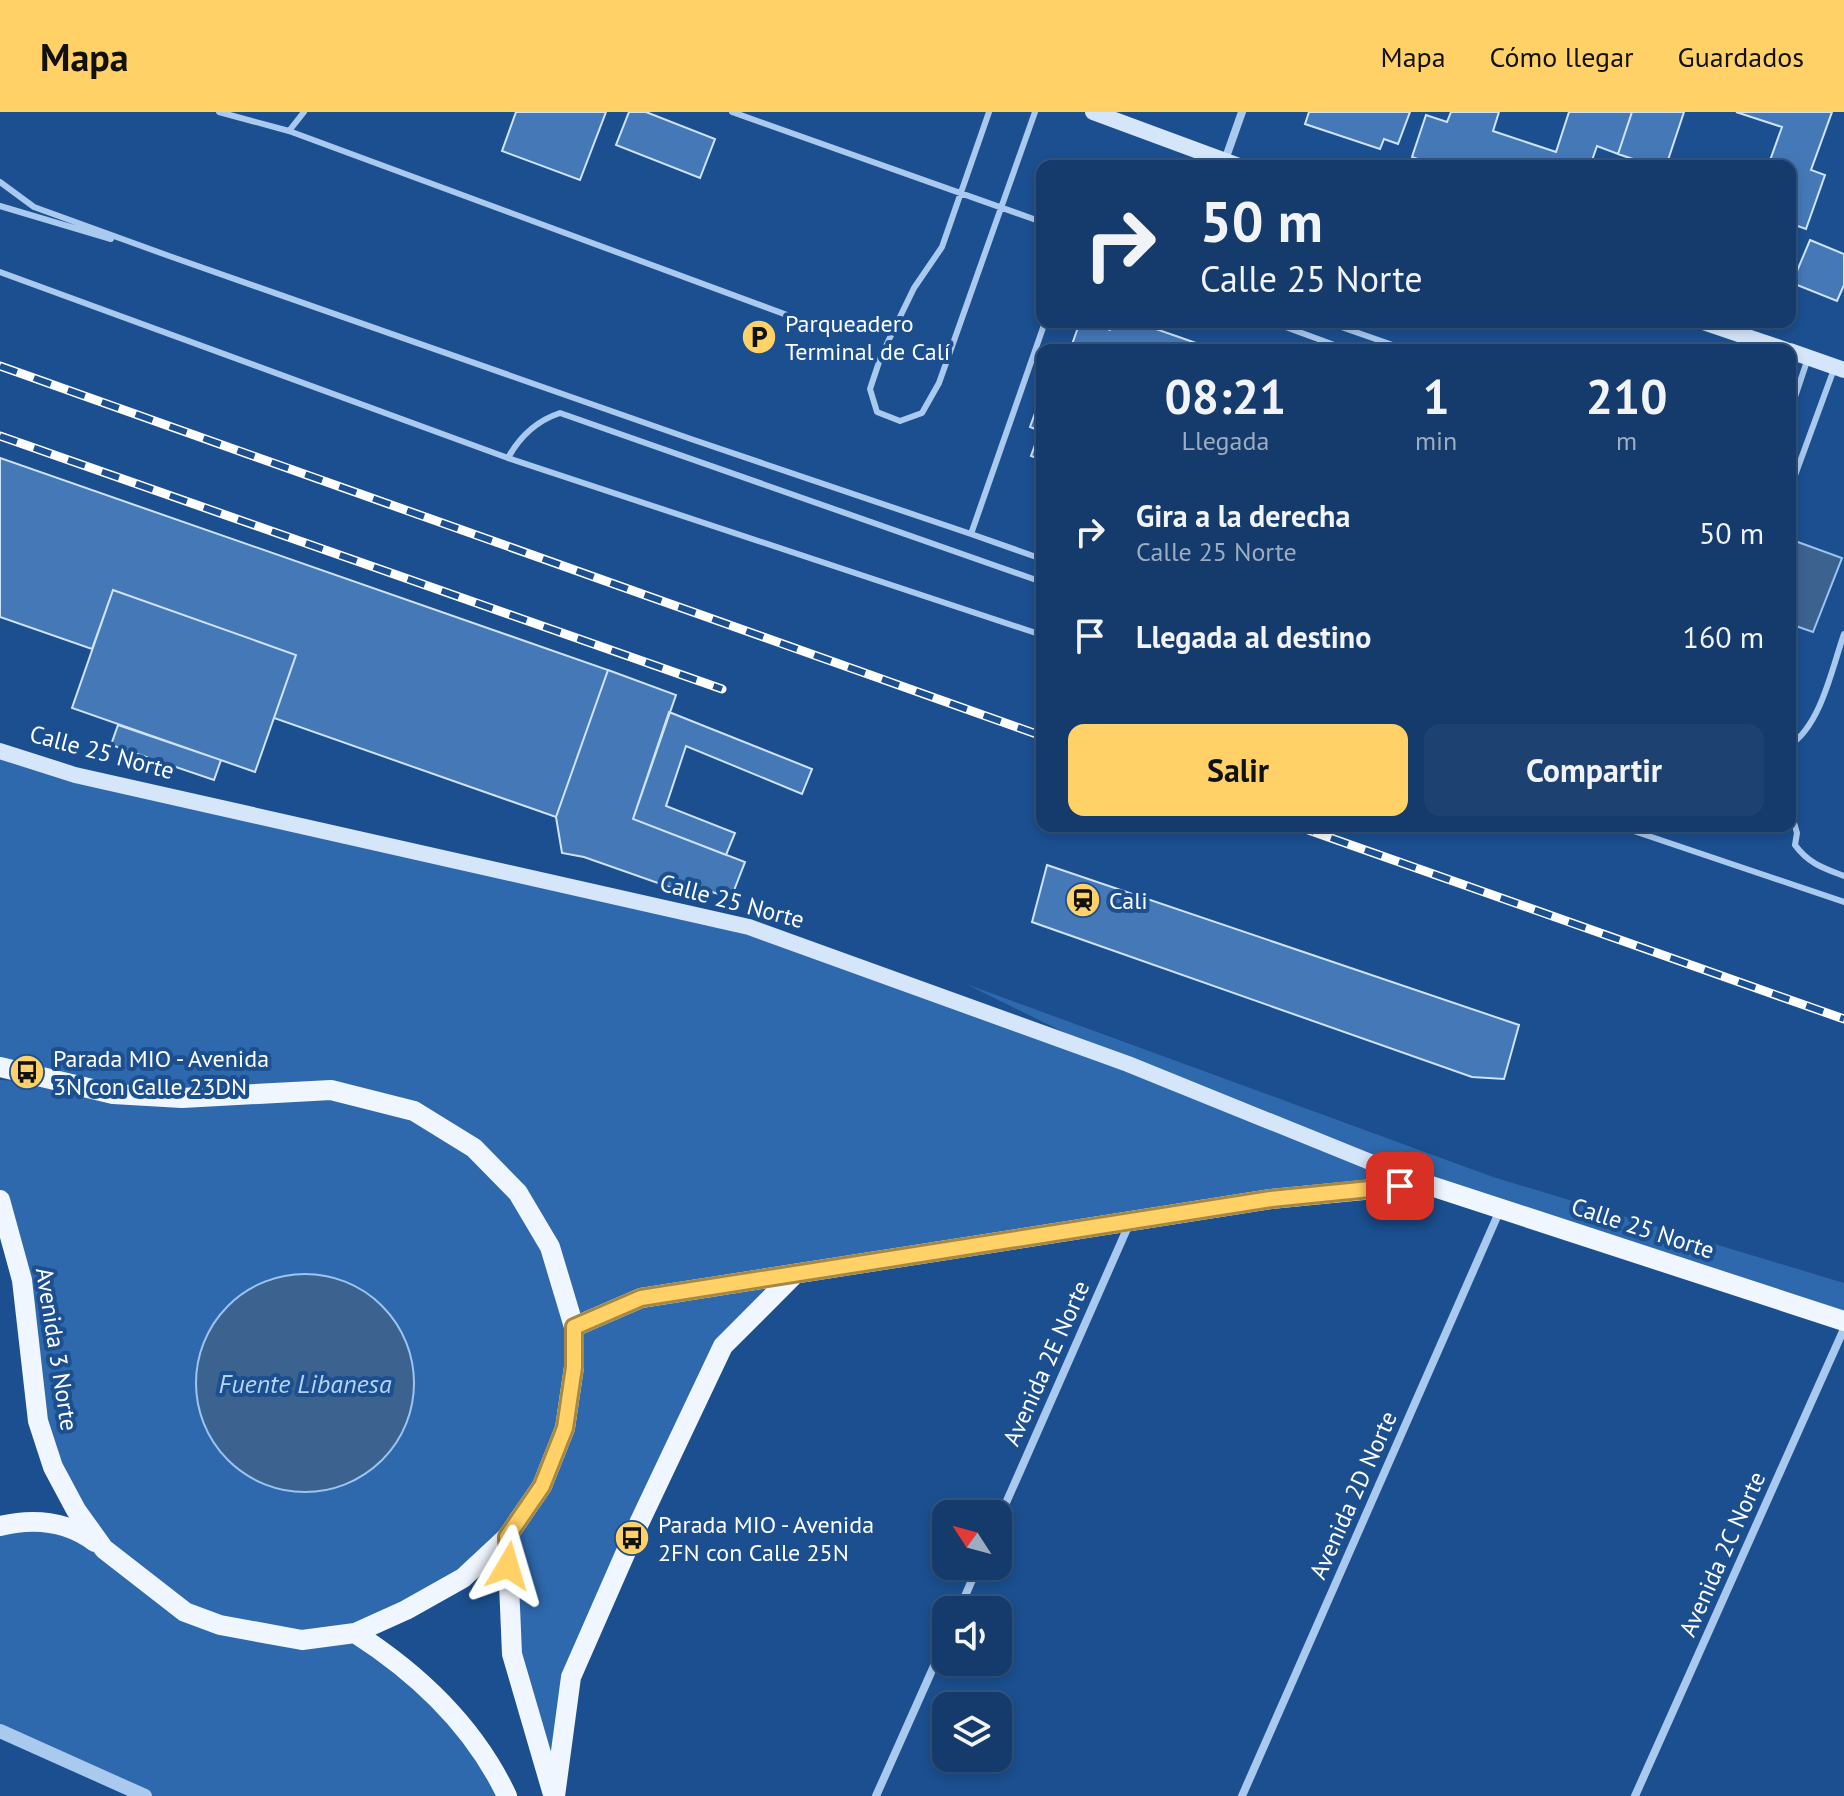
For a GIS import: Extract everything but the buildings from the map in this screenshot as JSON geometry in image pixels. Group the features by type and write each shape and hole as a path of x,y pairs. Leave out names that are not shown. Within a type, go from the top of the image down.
{"main road":[{"path":"1093,112 1221,160"},
{"path":"1721,328 1767,344"},
{"path":"1796,354 1839,368"},
{"name":"Calle 25 Norte","path":"0,751 75,775 749,927 1128,1064 1425,1184 1844,1321"},
{"name":"Avenida 3 Norte","path":"0,1067 113,1094 182,1098 331,1090 414,1111 474,1148 518,1193 550,1247 574,1327 574,1367 565,1428 542,1486 507,1537 483,1562 454,1585 355,1633 302,1640 220,1625 185,1612 104,1549 76,1510 53,1467 38,1421 22,1280 0,1202"},
{"name":"Calle 25 Norte","path":"574,1327 641,1298 1271,1199 1425,1184"},
{"path":"554,1796 571,1677 632,1538 723,1346 793,1276"},
{"path":"0,1526 38,1521 56,1524 89,1538 104,1549"},
{"path":"507,1537 512,1654 554,1796"},
{"path":"355,1633 416,1676 451,1712 482,1751 507,1796"}],"street":[{"path":"1233,160 1242,112"},
{"name":"Avenida 2D Norte","path":"1242,1796 1501,1209"},
{"name":"Avenida 2E Norte","path":"1007,1500 1131,1220"},
{"name":"Avenida 2C Norte","path":"1635,1796 1844,1329"},
{"path":"876,1796 932,1670"},
{"path":"0,1731 145,1796"}],"lane":[{"path":"219,112 289,131 833,332"},
{"path":"289,131 304,112"},
{"path":"732,112 1036,220"},
{"path":"989,112 942,247 900,316 870,389 877,412 900,421 922,413 939,383 1035,112"},
{"path":"0,182 34,207 172,257 1036,557"},
{"path":"0,206 172,257"},
{"path":"0,272 508,458 1036,633"},
{"path":"1288,328 1332,344"},
{"path":"1344,328 1390,344"},
{"path":"971,534 1036,348"},
{"path":"1796,395 1809,358"},
{"path":"1796,474 1839,368"},
{"path":"508,458 517,441 541,419 560,413 1036,580"},
{"path":"1796,741 1803,737 1815,717 1844,634"},
{"path":"1796,830 1795,845 1803,857 1844,876"},
{"path":"1637,832 1844,902"}],"shaded area":[{"path":"0,751 749,927 1118,1059 966,984 1493,1177 1844,1283 1844,1321 1425,1184 793,1276 723,1346 571,1677 555,1796 512,1654 507,1538 483,1562 356,1633 416,1676 507,1796 145,1796 0,1731 0,1526 89,1538 53,1468 0,1200 0,1080 55,1083 0,1067"}],"water":[{"path":"1796,541 1842,558 1813,632 1796,626"},
{"name":"Fuente Libanesa","path":"305,1274 347,1282 382,1306 406,1341 414,1383 406,1425 382,1460 347,1484 305,1492 263,1484 228,1460 204,1425 196,1383 204,1341 228,1306 263,1282"}],"railway":[{"path":"0,366 1036,734"},
{"path":"0,436 722,689"},
{"path":"1314,832 1844,1019"}],"place":[{"name":"Parqueadero Terminal de Calí","path":"759,337"},
{"name":"Cali","path":"1083,900"},
{"name":"Parada MIO - Avenida 3N con Calle 23DN","path":"27,1072"},
{"name":"Parada MIO - Avenida 2FN con Calle 25N","path":"632,1538"}],"route":[{"path":"508,1566 507,1537 542,1486 565,1428 574,1367 574,1327 641,1298 1271,1199 1400,1186"}]}
